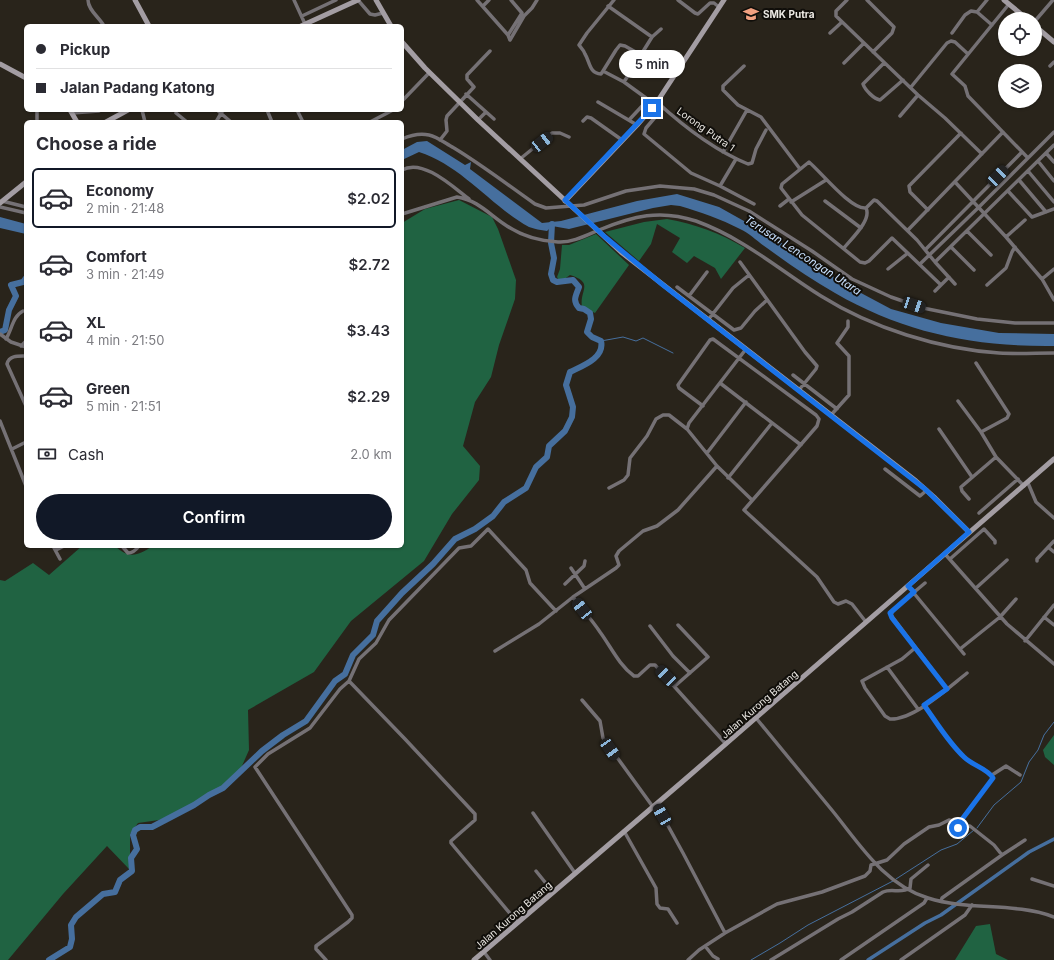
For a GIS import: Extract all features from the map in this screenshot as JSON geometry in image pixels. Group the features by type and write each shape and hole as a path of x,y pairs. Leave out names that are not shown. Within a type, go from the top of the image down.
{"street":[{"path":"88,0 89,7 103,24"},
{"path":"135,0 148,24"},
{"path":"302,16 336,0"},
{"path":"305,24 358,0 370,14 383,11"},
{"path":"376,0 390,24"},
{"path":"383,0 383,11"},
{"path":"477,0 508,35 510,40 524,16 537,0"},
{"path":"483,6 489,0"},
{"path":"508,35 522,13 511,0"},
{"path":"614,0 579,45 585,52 588,64 592,70 598,74 601,74 620,45 625,46 641,55"},
{"path":"678,0 698,14 710,3 714,3 719,7"},
{"path":"565,200 657,102 724,0"},
{"path":"847,0 835,13 836,16 982,154"},
{"path":"867,0 894,27 892,33 873,52"},
{"path":"977,12 987,0"},
{"path":"1004,0 1019,12"},
{"path":"1042,13 1053,0"},
{"path":"296,1 302,16 303,24"},
{"path":"1009,4 953,72 953,76 966,86 968,96 1028,158"},
{"path":"608,6 652,37"},
{"path":"952,33 969,11 977,12 992,25"},
{"path":"830,33 842,22"},
{"path":"624,82 652,37 661,29"},
{"path":"1042,32 1054,42"},
{"path":"911,87 951,41 968,54"},
{"path":"844,63 864,43"},
{"path":"404,44 429,73 596,230 657,281 800,390 927,490 969,532"},
{"path":"440,140 447,131 447,116 474,87 467,79 467,75 490,51"},
{"path":"884,62 863,84 865,88 877,100 880,100 902,80"},
{"path":"1050,66 1054,62"},
{"path":"0,64 24,77"},
{"path":"744,66 723,88 733,100 766,122 800,169"},
{"path":"603,71 624,82 645,97 646,100 629,120"},
{"path":"404,99 429,73"},
{"path":"466,94 494,119"},
{"path":"900,116 918,95"},
{"path":"598,102 637,125"},
{"name":"Lorong Putra 1","path":"657,102 723,152 750,164 752,163 756,149 766,130"},
{"path":"664,108 646,128 644,134 691,173 754,204"},
{"path":"723,152 747,110"},
{"path":"116,119 125,112"},
{"path":"222,112 229,120"},
{"path":"374,120 389,112"},
{"path":"478,120 486,112"},
{"path":"176,113 185,120"},
{"path":"583,121 587,117 591,118 622,140"},
{"path":"908,230 1003,132"},
{"path":"520,159 552,134 560,133 569,137"},
{"path":"928,210 910,192 909,186 961,133"},
{"path":"920,264 1053,134"},
{"path":"404,138 424,135 440,140 540,206 546,208 584,205 626,192 660,186 694,189 706,192 749,212 812,251 852,279 891,297 923,308 977,319 1015,323 1054,323"},
{"path":"935,262 983,213 1008,191 1054,145"},
{"path":"926,249 1022,152"},
{"path":"1046,153 1054,162"},
{"path":"720,186 736,159"},
{"path":"1038,161 1054,181"},
{"path":"868,207 860,207 839,192 809,162 781,185 781,188 802,215 862,263 869,261 892,238 941,285"},
{"path":"404,169 408,167 426,169 519,233 534,239 561,242 636,218 655,214 664,214 684,218 733,237 838,306 869,320 904,333 948,345 997,353 1054,353"},
{"path":"1028,171 1054,202"},
{"path":"780,206 826,180"},
{"path":"1019,180 1046,212"},
{"path":"955,182 974,201 1042,279 1054,300"},
{"path":"1,202 24,184"},
{"path":"1008,191 1032,217 1054,209"},
{"path":"404,213 457,197 470,200"},
{"path":"844,248 861,228 866,220 868,207 874,200 877,201 908,230 955,284"},
{"path":"825,201 861,228"},
{"path":"1,202 24,207"},
{"path":"0,207 24,213"},
{"path":"1006,237 1025,220"},
{"path":"967,230 990,255"},
{"path":"951,247 974,270"},
{"path":"987,285 1006,268 1015,247"},
{"path":"888,269 908,253"},
{"path":"740,262 805,352 817,366 800,390"},
{"path":"1042,279 1054,269"},
{"path":"689,296 707,272"},
{"path":"708,320 736,285 749,275"},
{"path":"935,291 949,277"},
{"path":"677,287 732,329 738,330 767,300"},
{"path":"23,311 16,316 11,329 2,336 24,347"},
{"path":"832,415 850,393 849,356 837,343 848,327 848,321"},
{"path":"702,406 679,388 678,385 710,340 715,339 816,415 819,419 817,426 745,508 746,512 819,579 834,602 838,604 846,601 852,604 866,622"},
{"path":"21,346 24,343"},
{"path":"687,429 702,406 746,349"},
{"path":"24,356 12,358 7,361 7,364 24,402"},
{"path":"976,363 1009,414 1007,418 981,432"},
{"path":"793,375 836,409"},
{"path":"720,383 801,445"},
{"path":"958,401 981,432 996,457 1018,480 1026,484 1036,502 1054,518"},
{"path":"707,453 746,402"},
{"path":"609,488 624,480 628,474 630,458 647,436 656,419 663,415 669,415 687,429 717,466 752,500"},
{"path":"0,421 24,481"},
{"path":"728,478 772,422"},
{"path":"939,429 972,477"},
{"path":"12,449 24,443"},
{"path":"969,499 961,487 996,457"},
{"name":"Jalan Kurong Batang","path":"474,960 726,744 1054,459"},
{"path":"495,651 539,624 585,589 616,568 619,565 616,556 619,551 643,531 657,526 678,510 717,466"},
{"path":"885,469 920,496 927,490"},
{"path":"979,512 1018,480"},
{"path":"326,960 316,949 316,946 348,922 352,918 352,915 255,767 268,754 310,728 340,689 349,681 359,659 376,643 389,620 458,548 472,546 488,529 526,570 529,581 556,611"},
{"path":"950,559 984,529 995,541 994,543"},
{"path":"1037,561 1037,558 1054,541"},
{"path":"1048,547 1054,552"},
{"path":"60,548 56,550 60,559"},
{"path":"124,548 128,553 134,552 137,548"},
{"path":"945,554 1000,617 1025,641 1052,662 1054,658"},
{"path":"976,588 1007,560"},
{"path":"565,584 584,566 585,561"},
{"path":"571,568 585,589"},
{"path":"925,583 890,613 892,618 947,689"},
{"path":"908,586 964,654"},
{"path":"574,597 600,631 618,660 632,674 636,676 650,665 655,665 726,744"},
{"path":"960,649 1000,617 1016,599"},
{"path":"1025,641 1054,604"},
{"path":"1044,617 1054,625"},
{"path":"675,686 708,657 678,625"},
{"path":"650,626 673,656 690,673"},
{"path":"915,648 888,667 863,680 865,688 882,712 890,719 903,717 918,709 967,673"},
{"path":"888,667 918,709"},
{"path":"349,681 406,739 475,814 475,820 451,841 451,843 518,923"},
{"path":"582,700 600,721 603,738 654,806 683,853 725,933"},
{"path":"924,705 959,752 972,764 984,769 992,775"},
{"path":"756,718 874,863 897,883 908,890 927,898 972,905 1026,909 1054,917"},
{"path":"992,775 1006,766 1020,775"},
{"path":"957,826 992,781 992,775"},
{"path":"533,813 575,873"},
{"path":"688,960 705,946 725,933 777,904 826,891 865,876 870,871 871,865 887,860 912,838 932,825 939,825 949,820 960,829 969,826 994,845 1002,855"},
{"path":"624,830 656,888 656,904 660,908 668,909 677,923"},
{"path":"941,901 942,898 1002,855 1026,840"},
{"path":"908,890 910,888 911,879 928,865"},
{"path":"536,871 553,892"},
{"path":"1032,879 1054,886"},
{"path":"771,960 883,892 888,890 908,890"},
{"path":"841,960 924,903 927,898"},
{"path":"901,960 965,915 972,905"},
{"path":"705,946 712,956 718,959"},
{"path":"484,952 490,960"}],"green space":[{"path":"459,200 492,217 498,229 516,280 515,299 499,345 491,377 475,402 463,446 480,466 479,480 452,514 424,561 351,621 314,672 248,710 249,750 238,775 225,789 192,806 159,820 138,823 130,834 130,870 107,846 63,894 8,960 0,960 0,580 5,581 33,563 49,575 80,548 118,548 125,553 134,555 150,548 404,548 404,222 425,209"},
{"path":"667,219 707,230 745,248 721,279 715,268 694,256 687,263 672,252 680,238 657,224 651,244 639,261 605,232 644,222"},
{"path":"596,234 629,265 595,313 582,307 584,284 582,281 570,275 560,282 557,277 560,269 562,245 569,245"},
{"path":"1054,735 1054,765 1045,757 1043,750"},
{"path":"990,924 996,954 1008,960 955,960 976,926"}],"water":[{"path":"427,141 465,165 471,162 470,169 542,223 561,221 637,201 677,194 719,207 774,238 846,285 891,309 941,323 999,333 1054,334 1054,346 996,344 968,340 914,328 887,318 861,307 826,288 792,266 750,235 733,225 680,206 671,205 653,208 569,229 552,226 547,231 531,228 515,218 449,166 419,152 404,159 404,149 417,142"},
{"path":"0,217 24,223 24,234 0,228"}],"waterway":[{"path":"49,960 70,947 72,939 71,925 76,917 103,894 115,892 120,880 132,871 131,858 137,849 133,835 135,830 140,827 152,827 223,788 262,751 283,735 306,721 335,681 345,674 353,655 373,635 377,621 402,593 433,564 455,539 475,529 493,516 504,502 526,488 536,467 547,457 549,446 565,431 572,417 573,407 566,385 570,372 592,361 600,352 601,341 592,337 587,332 591,319 590,313 579,308 576,303 575,298 579,287 573,280 557,282 553,280 551,274 554,258 551,243 552,224"},
{"path":"0,332 5,330 9,310 16,296 11,285 24,281"},
{"path":"601,341 623,337 636,341 643,338 673,353"},
{"path":"977,828 994,805 1021,782 1029,762 1038,750 1044,735 1054,722"},
{"path":"896,879 941,850 957,844 974,830"},
{"path":"868,960 925,923 941,915 1029,852 1054,839"},
{"path":"751,960 808,925 893,881"}],"place":[{"name":"SMK Putra","path":"751,14"}],"route":[{"path":"652,108 565,200 621,252 800,390 925,489 969,532 908,586 914,592 890,613 892,618 947,689 924,705 950,742 959,752 972,764 990,772 993,778 957,826 958,828"}],"water label":[{"name":"Terusan Lencongan Utara","path":"803,255"}]}
